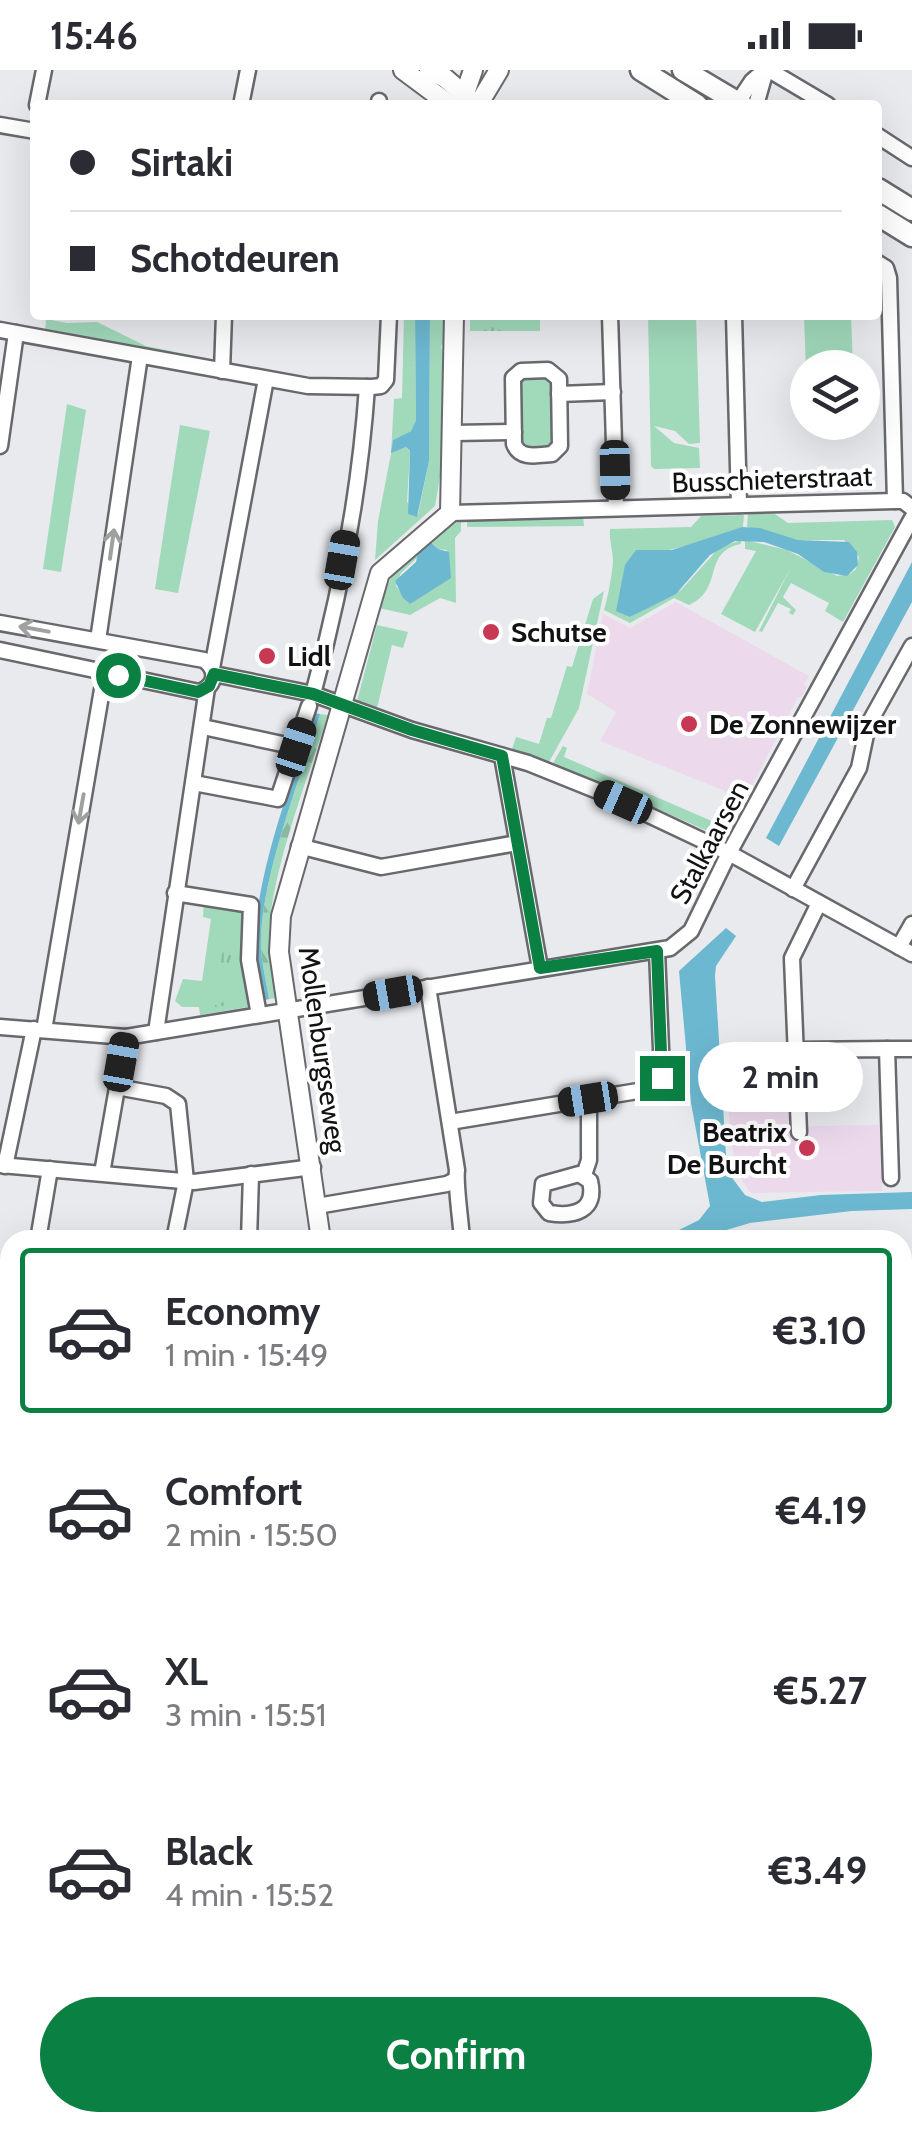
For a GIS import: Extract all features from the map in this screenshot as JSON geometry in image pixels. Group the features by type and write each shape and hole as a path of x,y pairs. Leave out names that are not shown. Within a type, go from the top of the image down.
{"main road":[{"path":"641,70 689,100"},
{"path":"683,70 736,100"},
{"path":"882,191 912,210"},
{"path":"882,217 912,236"}],"street":[{"path":"38,100 44,70"},
{"path":"242,100 248,70"},
{"path":"403,70 460,100"},
{"path":"437,74 473,70 467,100"},
{"path":"469,100 499,70"},
{"path":"745,100 752,81 767,70 819,100"},
{"path":"437,74 463,100"},
{"path":"0,125 30,127"},
{"path":"882,139 912,158"},
{"path":"882,266 889,278 894,501"},
{"path":"222,371 224,320"},
{"path":"0,330 266,380 308,386 367,387 381,386 386,380 390,320"},
{"path":"450,513 454,320"},
{"path":"610,320 616,508"},
{"path":"734,320 739,505"},
{"path":"0,446 16,333"},
{"path":"98,640 140,356"},
{"path":"517,372 554,372 559,394 557,451 549,455 520,454 515,447 512,381 517,372"},
{"path":"156,1032 203,726 206,680 266,380"},
{"path":"194,782 278,799 311,700 333,608 362,451 367,387"},
{"path":"559,394 613,392"},
{"path":"453,434 514,432"},
{"name":"Busschieterstraat","path":"450,513 894,501 912,508"},
{"name":"Mollenburgseweg","path":"320,1230 279,934 299,846 380,573 450,513"},
{"name":"Stalkaarsen","path":"0,1026 126,1037 670,948 691,931 729,853 912,518"},
{"path":"0,622 199,659 206,680"},
{"path":"793,889 859,768 868,726 912,646"},
{"path":"1,654 105,672 206,680 341,705 600,792 729,853 906,951 912,924"},
{"path":"105,672 39,1030 3,1165 186,1181 312,1167"},
{"path":"203,726 296,747"},
{"path":"502,756 540,968"},
{"path":"299,846 381,867 517,843"},
{"path":"175,893 251,905 250,960 258,1014"},
{"path":"799,1132 792,958 819,904"},
{"path":"450,1122 650,1089 660,1084 662,1028 657,951"},
{"path":"428,987 457,1170 455,1180 460,1190 462,1230"},
{"path":"102,1173 126,1037"},
{"path":"887,1049 892,1178"},
{"path":"797,1050 912,1049"},
{"path":"117,1087 166,1096 178,1104 186,1181 176,1230"},
{"path":"584,1175 589,1160 588,1099"},
{"path":"40,1230 50,1169"},
{"path":"249,1230 251,1174"},
{"path":"317,1206 455,1180"}],"shaded area":[{"path":"676,602 809,676 804,684 807,687 798,697 745,799 600,741 616,712 587,694 603,614 630,628"},
{"name":"Beatrix De Burcht","path":"804,1090 805,1126 881,1125 882,1191 751,1193 735,1171 727,1095"}],"green space":[{"path":"46,320 97,322 146,346 206,361 45,332"},
{"path":"404,320 415,320 416,420 411,431 393,440 392,452 406,447 410,452 407,502 418,515 429,461 430,320 444,320 442,465 435,506 375,560 391,454 394,399 402,398"},
{"path":"470,320 540,320 540,331 470,331"},
{"path":"648,320 696,320 700,443 689,444 675,431 654,426 674,443 699,448 700,468 651,466"},
{"path":"804,320 851,320 852,350 805,350"},
{"path":"527,375 547,375 554,380 556,440 550,449 528,450 520,445 519,380"},
{"path":"67,404 86,410 61,572 43,569"},
{"path":"180,425 210,431 178,593 155,589"},
{"path":"748,514 775,514 788,523 892,520 895,527 843,622 825,611 829,603 791,583 783,597 796,610 793,615 789,613 791,609 778,603 762,632 759,631 790,569 755,632 721,614 756,551 745,549 745,540 787,550 837,576 856,569 859,557 844,540 798,540 747,527"},
{"path":"583,515 584,526 467,527 467,518"},
{"path":"744,515 743,527 631,559 625,565 630,617 681,590 719,548 741,540 741,544 721,555 700,598 689,605 674,598 630,623 604,610 613,562 610,529 691,527 701,516"},
{"path":"461,522 461,531 455,538 456,603 440,598 410,615 379,608 394,570 419,548 418,557 401,573 396,586 410,604 447,550 438,549 429,541 449,525"},
{"path":"604,591 579,708 549,762 512,749 516,737 539,744 567,666 572,667 593,599"},
{"path":"377,625 408,632 403,648 392,645 377,708 357,701"},
{"path":"320,714 328,715 276,882 269,951 276,998 269,999 261,946 268,884"},
{"path":"563,746 567,748 564,757 714,822 719,814 735,821 725,839 553,763"},
{"path":"204,901 239,907 246,912 254,1006 200,1015 199,1007 182,1007 175,1001 183,979 202,981 211,919 203,917"},
{"path":"225,931 243,933 251,1001 215,1007"}],"water":[{"path":"415,320 430,320 429,461 417,517 408,514 410,451 406,447 391,453 393,440 411,431 416,420"},
{"path":"742,527 760,528 798,540 849,542 857,552 858,565 847,576 824,572 798,554 764,542 735,541 710,555 676,594 630,617 616,611 625,565 636,550 672,550"},
{"path":"429,541 449,552 451,578 410,604 395,581 416,562 419,548"},
{"path":"912,562 912,602 779,846 766,838"},
{"path":"314,713 320,714 268,884 261,946 269,999 262,1001 255,954 260,895 275,832"},
{"path":"726,928 736,936 716,966 715,976 727,1171 745,1195 762,1202 821,1195 912,1192 912,1209 852,1211 750,1223 727,1230 679,1230 699,1220 710,1206 691,1103 679,971"}],"place":[{"name":"Schutse","path":"491,632"},
{"name":"Lidl","path":"267,656"},
{"name":"De Zonnewijzer","path":"689,724"},
{"name":"Beatrix De Burcht","path":"807,1148"}],"route":[{"path":"118,675 198,692 212,683 214,674 313,694 412,730 502,756 540,968 657,951 662,1078"}]}
